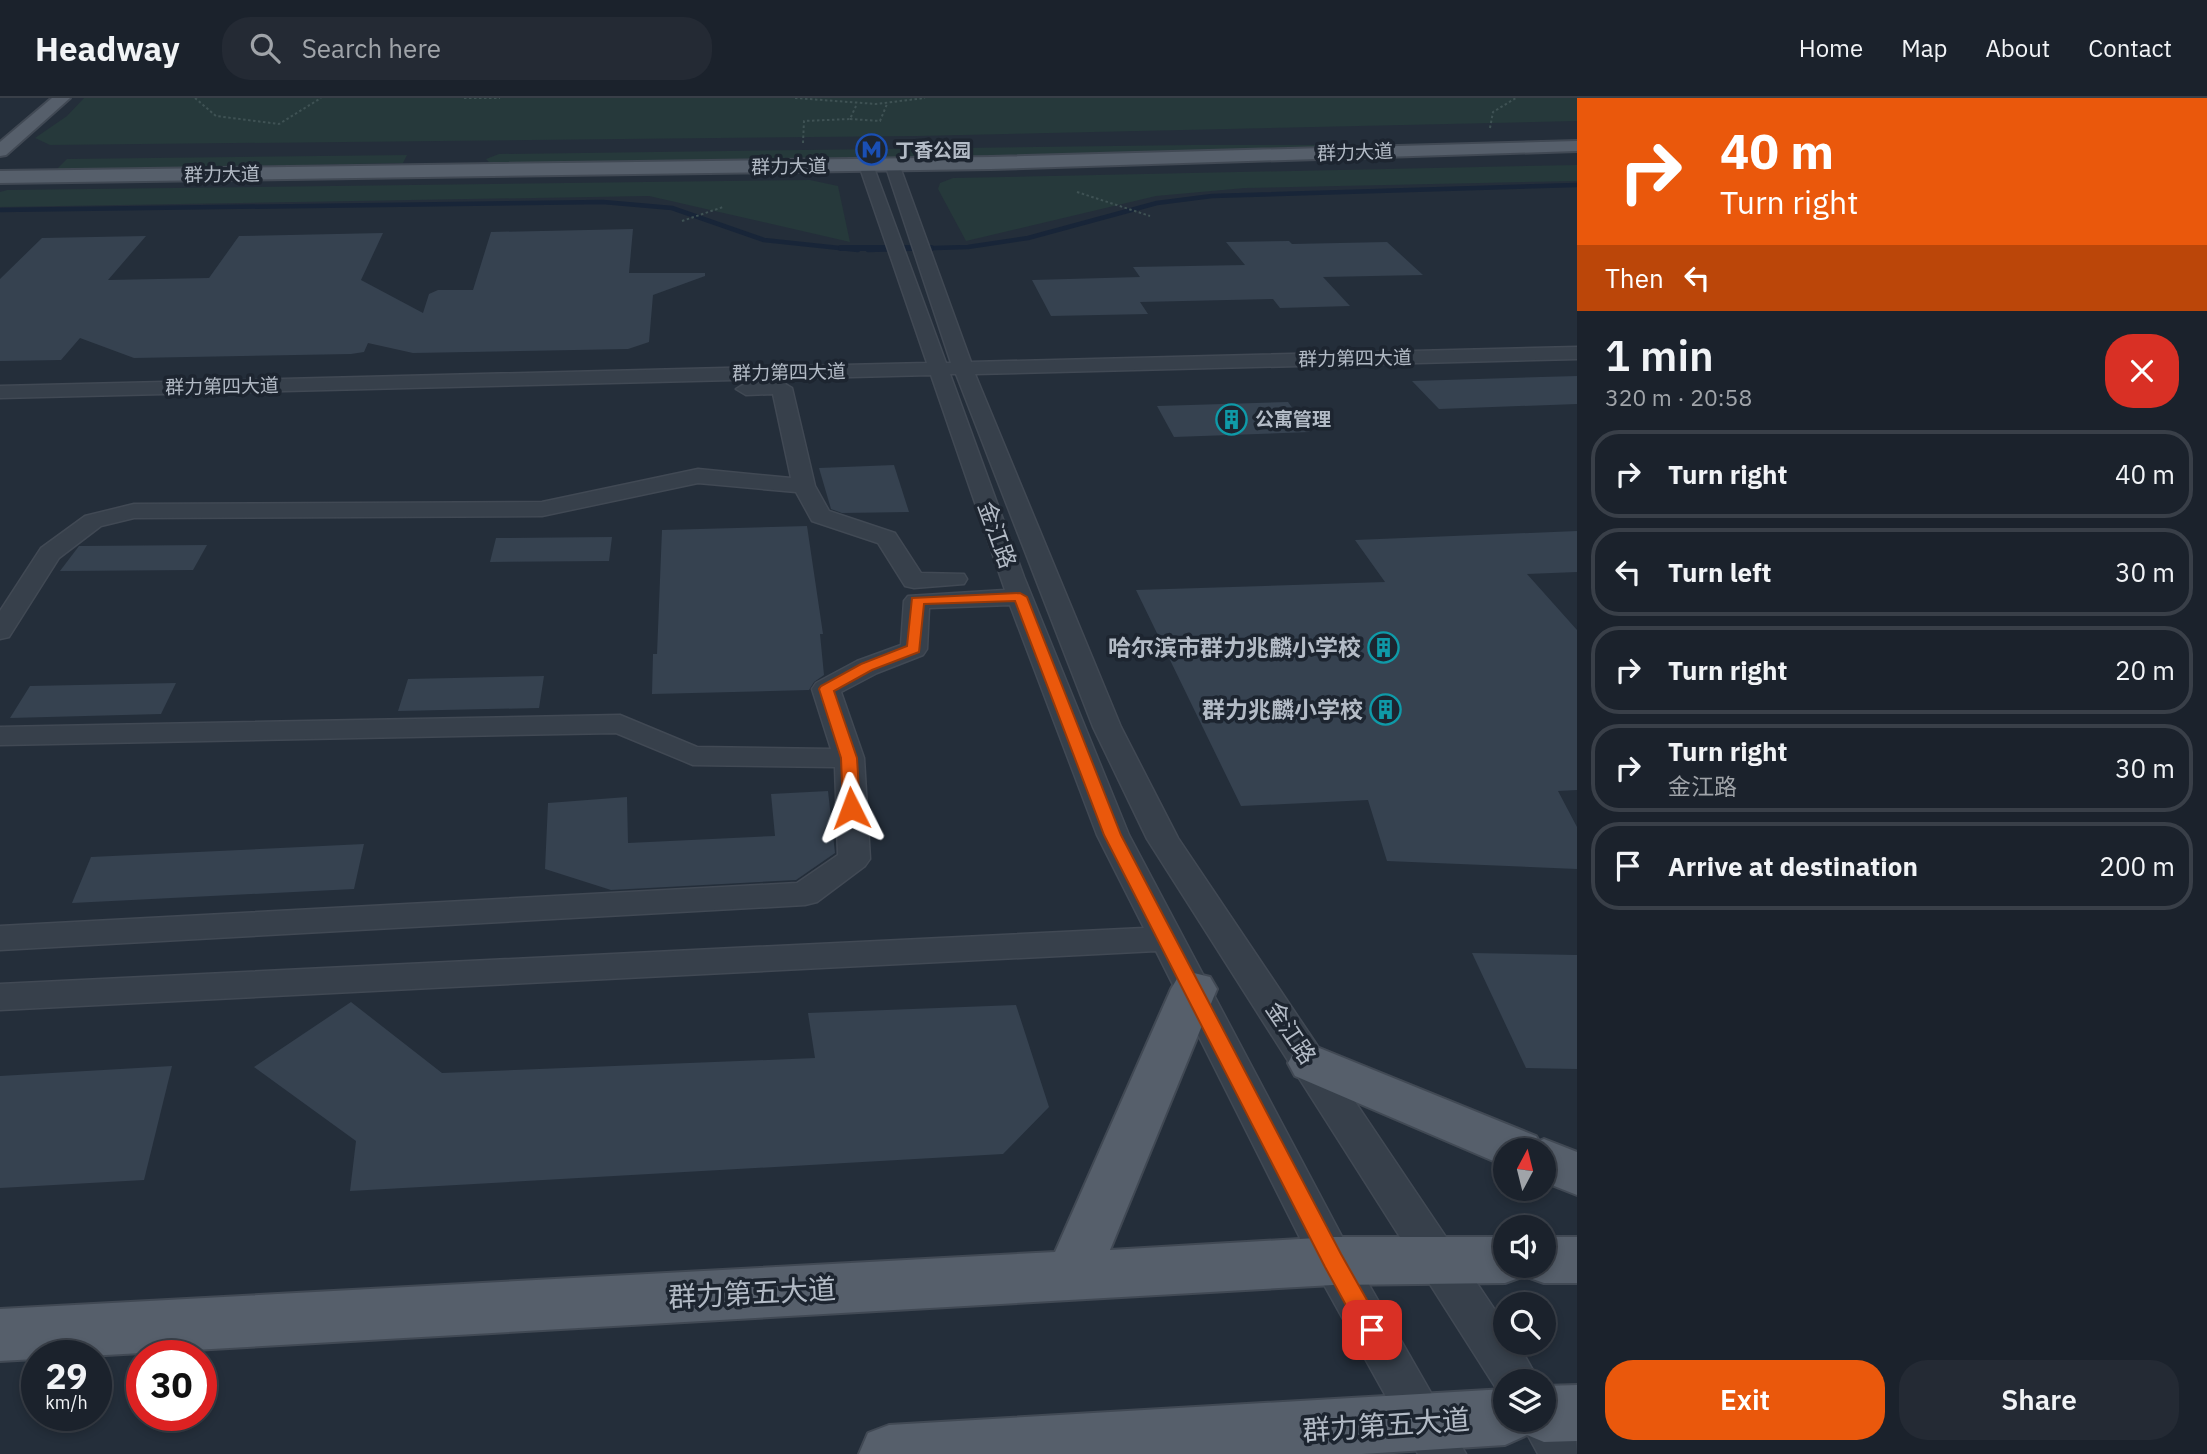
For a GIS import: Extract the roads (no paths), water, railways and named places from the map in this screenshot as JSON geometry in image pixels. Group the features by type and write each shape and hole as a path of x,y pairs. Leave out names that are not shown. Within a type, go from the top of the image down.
{"main road":[{"path":"0,153 62,98"},
{"name":"群力大道","path":"1078,142 1544,136 1573,146"},
{"name":"群力大道","path":"0,177 991,163 1573,146"},
{"path":"0,153 28,155"},
{"path":"1072,1275 1194,989"},
{"path":"1311,1063 1493,1139"},
{"path":"1556,1165 1577,1174"},
{"name":"群力第五大道","path":"0,1335 1333,1261 1493,1260"},
{"path":"1556,1260 1577,1260"},
{"path":"1556,1415 1577,1413"},
{"name":"群力第五大道","path":"889,1454 1434,1439 1493,1421"}],"street":[{"name":"金江路","path":"892,164 911,254 950,368 1016,587 1113,835 1333,1261 1434,1439"},
{"name":"金江路","path":"866,165 911,254"},
{"name":"群力第四大道","path":"0,392 1577,353"},
{"name":"金江路","path":"950,368 1107,727 1156,826 1220,929 1311,1063 1509,1369"},
{"path":"0,415 12,405 782,388 804,486 820,516 887,538 914,581 1016,587"},
{"path":"0,631 50,553 93,520 134,510 542,509 698,475 804,486"},
{"path":"0,938 805,894 853,859 849,758 826,689 867,667 914,649 917,601 1016,587"},
{"path":"0,736 620,724 693,756 849,758"},
{"path":"0,997 1167,939"},
{"path":"1552,1432 1564,1454"}],"waterway":[{"path":"868,250 968,247 1028,238 1157,203 1212,196 1577,185"},
{"path":"0,210 603,202 672,208 764,240 858,250"},
{"path":"841,248 931,248"}],"place":[{"name":"丁香公园","path":"872,150"},
{"name":"公寓管理","path":"1232,419"},
{"name":"哈尔滨市群力兆麟小学校","path":"1384,648"},
{"name":"群力兆麟小学校","path":"1386,710"}]}
